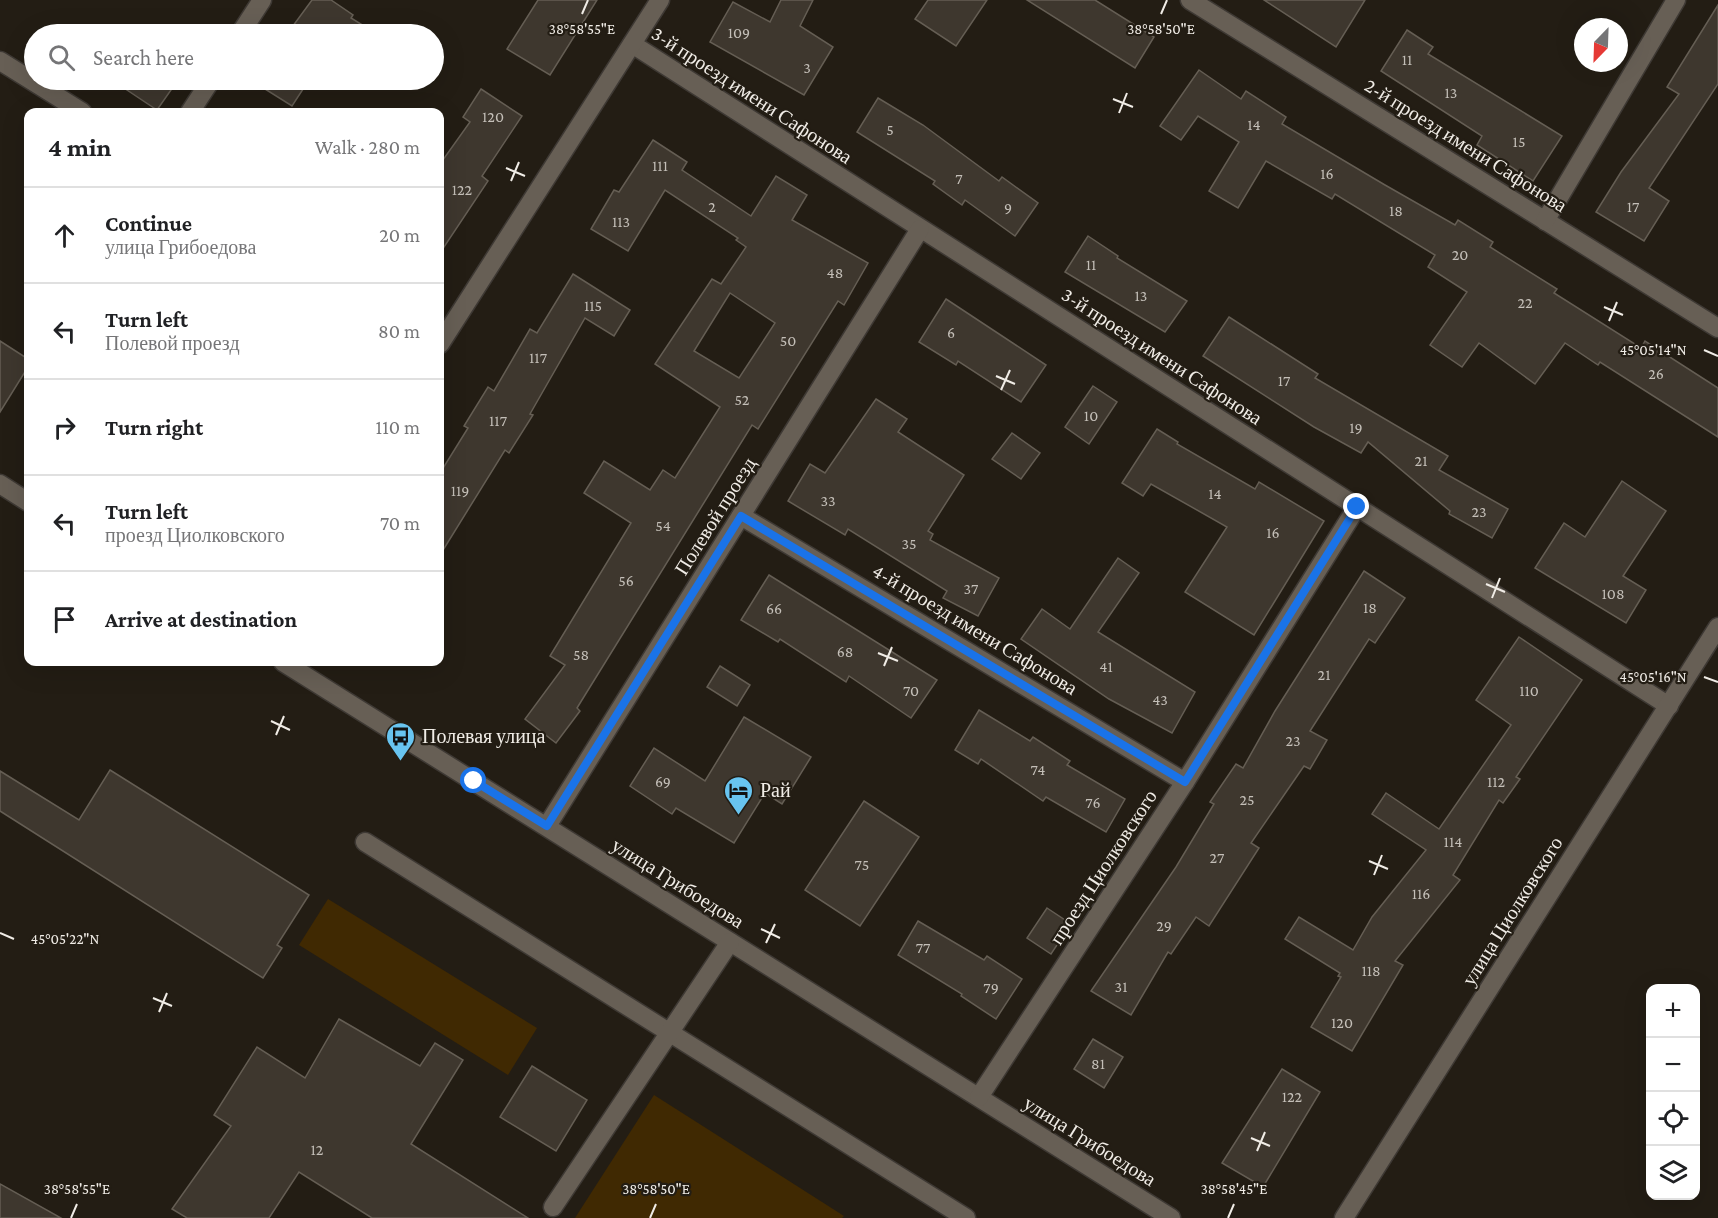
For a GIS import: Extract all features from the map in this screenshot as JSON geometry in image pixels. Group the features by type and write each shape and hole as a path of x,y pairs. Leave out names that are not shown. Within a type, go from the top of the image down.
{"street":[{"path":"246,24 262,0"},
{"path":"444,335 660,0"},
{"name":"2-й проезд имени Сафонова","path":"1190,0 1718,328"},
{"path":"1545,221 1676,0"},
{"name":"3-й проезд имени Сафонова","path":"632,44 1669,706"},
{"path":"0,61 24,76"},
{"path":"47,90 76,108"},
{"path":"193,108 204,90"},
{"name":"Полевой проезд","path":"547,826 920,229"},
{"path":"0,484 24,499"},
{"name":"проезд Циолковского","path":"979,1097 1185,782 1357,507"},
{"name":"4-й проезд имени Сафонова","path":"741,516 1185,782"},
{"name":"улица Циолковского","path":"1344,1218 1718,627"},
{"name":"улица Грибоедова","path":"289,666 1172,1218"},
{"path":"365,842 966,1218"},
{"path":"553,1207 730,942"}],"shaded area":[{"path":"328,899 537,1028 508,1075 299,945"},
{"path":"654,1095 844,1216 842,1218 575,1218"}],"building":[{"path":"312,0 331,0 353,15 351,18 361,24 294,24"},
{"path":"538,0 597,0 550,75 507,49"},
{"path":"781,0 813,0 800,26 833,47 804,95 710,42 733,2 770,22"},
{"path":"928,0 987,0 956,46 915,19"},
{"path":"1027,0 1095,0 1154,37 1135,68"},
{"path":"1264,0 1365,0 1336,47"},
{"path":"1718,5 1718,84 1649,188 1669,201 1644,241 1596,212 1621,172 1679,94 1667,87"},
{"path":"1407,30 1433,47 1428,54 1562,136 1533,181 1477,145 1482,136 1381,71"},
{"path":"1199,70 1241,99 1246,91 1286,117 1282,124 1385,185 1455,225 1458,220 1493,242 1490,247 1557,289 1554,293 1641,348 1645,341 1718,388 1718,437 1600,362 1598,365 1565,343 1535,384 1479,343 1462,367 1430,345 1467,292 1428,267 1435,255 1335,194 1332,199 1266,161 1238,208 1209,191 1239,142 1198,116 1181,140 1160,126"},
{"path":"481,89 522,116 482,176 488,181 444,247 444,158 470,122 463,117"},
{"path":"127,90 171,90 158,108 154,108"},
{"path":"267,90 302,90 292,106"},
{"path":"878,98 923,125 999,181 1002,177 1038,203 1015,236 965,200 962,205 933,184 935,181 857,132"},
{"path":"653,140 687,162 682,170 751,216 776,176 807,195 792,220 868,263 844,305 838,301 758,429 752,425 577,708 580,711 556,743 525,719 565,665 550,656 631,523 584,493 604,461 650,490 663,470 675,478 720,407 655,364 712,279 721,284 746,247 736,240 738,238 665,190 628,251 591,229 614,190 619,192","holes":["730,293 775,323 739,378 694,351"]},
{"path":"1088,236 1118,256 1117,258 1187,301 1165,332 1065,272"},
{"path":"573,274 630,310 614,336 585,318 530,414 533,415 509,453 505,450 444,549 444,467 468,428 464,426 488,387 494,391 530,329 537,333"},
{"path":"946,299 1046,365 1021,402 958,361 956,365 919,342"},
{"path":"1229,317 1318,374 1315,378 1448,456 1439,470 1508,509 1492,538 1449,514 1450,511 1368,442 1361,453 1314,427 1203,356"},
{"path":"0,341 24,356 24,373 0,412"},
{"path":"1093,386 1117,402 1089,444 1065,427"},
{"path":"876,399 907,419 898,432 964,475 928,531 933,534 930,540 999,578 978,616 943,598 947,591 848,529 845,535 788,501 810,464 825,473"},
{"path":"1157,429 1178,442 1177,444 1255,489 1259,482 1324,521 1254,635 1185,592 1227,527 1151,484 1143,496 1122,483"},
{"path":"1012,433 1040,453 1021,479 992,459"},
{"path":"1622,481 1666,511 1623,576 1646,590 1626,623 1535,568 1564,523 1585,537"},
{"path":"1118,558 1139,573 1098,632 1195,692 1172,733 1109,699 1021,639 1042,609 1070,629"},
{"path":"1364,571 1405,598 1375,643 1369,639 1310,731 1327,740 1310,769 1304,766 1251,843 1259,848 1209,926 1196,917 1171,954 1168,952 1131,1015 1091,991 1176,867 1214,804 1210,802 1236,764 1243,768 1275,711"},
{"path":"769,575 937,680 911,718 849,676 846,682 780,639 778,642 741,620"},
{"path":"1519,637 1582,680 1516,777 1520,779 1503,803 1499,800 1453,875 1460,880 1395,961 1403,965 1352,1051 1311,1027 1341,977 1338,976 1340,973 1285,939 1299,917 1353,950 1372,917 1426,850 1372,814 1386,793 1439,829 1511,725 1476,700"},
{"path":"720,666 750,685 737,706 707,687"},
{"path":"979,710 1030,741 1033,737 1070,761 1067,765 1125,799 1106,832 1046,797 1043,801 981,759 978,764 955,750"},
{"path":"744,717 811,757 782,804 765,793 734,843 676,808 672,814 630,786 654,748 705,781"},
{"path":"110,770 309,895 277,945 282,948 263,978 0,811 0,771 79,820"},
{"path":"864,801 919,837 860,926 805,890"},
{"path":"1047,908 1071,924 1051,954 1027,938"},
{"path":"918,921 984,960 987,956 1022,979 996,1019 961,996 962,994 898,955"},
{"path":"339,1019 420,1066 435,1043 463,1060 411,1144 528,1218 372,1218 299,1172 269,1218 187,1218 172,1209 231,1126 214,1115 257,1047 305,1078"},
{"path":"1093,1039 1123,1057 1104,1088 1074,1069"},
{"path":"532,1066 587,1100 556,1151 500,1117"},
{"path":"1282,1069 1320,1092 1263,1187 1222,1163"},
{"path":"0,1184 61,1218 0,1218"}],"place":[{"name":"Полевая улица","path":"401,762"},
{"name":"Рай","path":"739,816"}],"route":[{"path":"474,781 547,826 741,516 1185,782 1357,507"}]}
